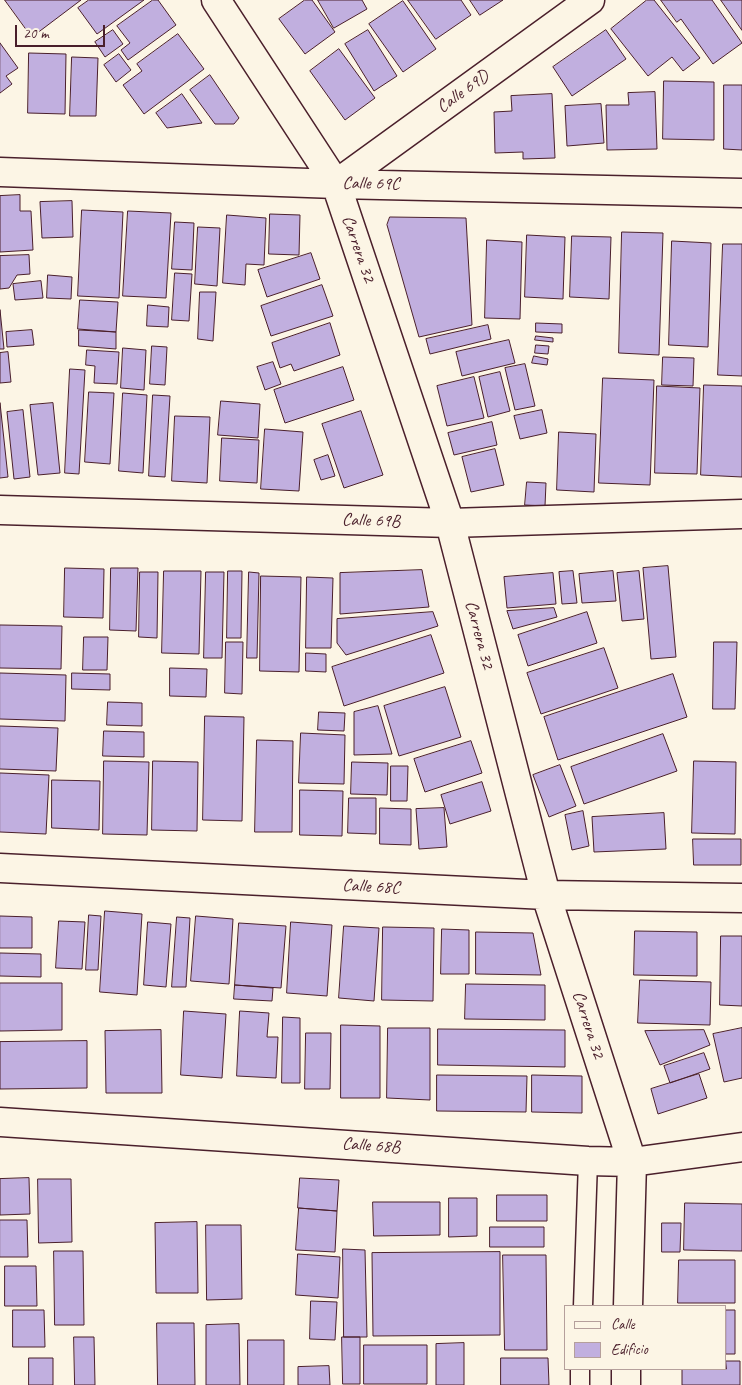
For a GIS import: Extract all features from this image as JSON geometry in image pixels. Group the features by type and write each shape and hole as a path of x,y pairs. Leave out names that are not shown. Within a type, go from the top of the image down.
{"street":[{"name":"Carrera 32","path":"216,0 336,184 450,523 546,895 632,1162 628,1305"},
{"name":"Calle 69D","path":"336,184 590,0"},
{"name":"Calle 69C","path":"0,172 336,184 742,194"},
{"name":"Calle 69B","path":"0,510 450,523 742,514"},
{"name":"Calle 68C","path":"0,868 546,895 742,898"},
{"name":"Calle 68B","path":"0,1122 588,1161 632,1162 742,1147"},
{"path":"626,1370 626,1385"}],"lane":[{"path":"583,1305 588,1161"},
{"path":"580,1370 580,1385"}],"building":[{"path":"5,0 81,0 32,37"},
{"path":"89,0 144,0 97,34 78,8"},
{"path":"153,0 158,0 176,25 128,60 121,50 130,43 117,26"},
{"path":"305,0 312,0 335,32 305,54 279,19"},
{"path":"318,0 362,0 367,9 334,28"},
{"path":"408,0 461,0 471,15 436,39"},
{"path":"470,0 503,0 480,15"},
{"path":"647,0 654,0 700,58 683,71 672,57 648,76 611,29"},
{"path":"661,0 712,0 742,43 713,64 681,19 677,22"},
{"path":"721,0 742,0 742,30"},
{"path":"403,1 436,49 403,72 369,24"},
{"path":"113,30 123,44 105,57 95,42"},
{"path":"368,30 397,76 374,91 345,44"},
{"path":"606,30 626,59 572,96 553,67"},
{"path":"178,34 204,69 144,114 123,85 142,71 137,64"},
{"path":"0,43 18,68 6,76 12,84 0,93"},
{"path":"339,49 375,98 345,120 310,71"},
{"path":"29,53 66,54 65,114 28,113"},
{"path":"119,54 131,70 116,82 104,65"},
{"path":"72,57 98,58 96,116 70,116"},
{"path":"210,75 239,118 234,124 215,124 190,90"},
{"path":"664,81 714,82 714,140 663,139"},
{"path":"724,85 742,85 742,150 724,149"},
{"path":"655,92 657,149 607,150 606,105 629,105 628,93"},
{"path":"182,94 202,123 167,128 156,113"},
{"path":"552,94 555,158 523,159 523,152 495,153 494,112 512,111 511,96"},
{"path":"601,104 604,143 567,146 565,106"},
{"path":"20,195 20,211 31,211 33,250 0,252 0,196"},
{"path":"72,201 73,237 42,238 40,202"},
{"path":"82,210 123,212 119,298 78,296"},
{"path":"128,211 171,213 166,298 123,296"},
{"path":"270,214 300,215 299,255 269,254"},
{"path":"227,215 266,218 264,265 246,264 245,285 223,283"},
{"path":"390,217 466,218 472,325 419,337 387,225"},
{"path":"175,222 194,223 192,270 172,269"},
{"path":"198,227 220,228 217,286 195,284"},
{"path":"622,232 663,233 659,355 619,353"},
{"path":"527,235 565,237 563,299 525,297"},
{"path":"572,236 611,237 609,299 570,297"},
{"path":"487,240 522,242 520,319 485,318"},
{"path":"672,241 711,243 708,347 669,345"},
{"path":"723,244 742,244 742,376 718,375"},
{"path":"311,253 320,279 267,297 258,270"},
{"path":"29,255 30,274 17,275 9,288 0,289 0,256"},
{"path":"175,273 192,274 189,321 172,320"},
{"path":"48,275 72,277 71,299 47,298"},
{"path":"41,281 43,298 15,300 13,284"},
{"path":"322,285 333,316 271,336 261,306"},
{"path":"200,292 216,292 213,341 198,339"},
{"path":"80,300 118,302 116,332 78,329"},
{"path":"148,305 169,307 168,327 147,326"},
{"path":"0,310 4,349 0,349"},
{"path":"330,323 340,355 294,371 291,364 280,368 272,343"},
{"path":"536,323 562,324 562,333 536,332"},
{"path":"488,325 491,339 430,354 426,339"},
{"path":"32,330 34,345 7,347 6,332"},
{"path":"79,330 116,332 116,349 79,346"},
{"path":"536,336 553,338 553,342 535,340"},
{"path":"509,340 515,363 462,376 456,352"},
{"path":"536,345 549,346 548,354 535,353"},
{"path":"152,346 167,347 165,385 150,384"},
{"path":"123,348 146,350 144,390 121,388"},
{"path":"87,350 119,352 117,384 94,383 95,366 86,365"},
{"path":"8,352 11,382 0,383 0,353"},
{"path":"534,356 548,359 547,365 532,363"},
{"path":"663,357 694,358 693,386 662,385"},
{"path":"273,362 281,384 265,390 257,367"},
{"path":"525,364 535,406 515,410 505,368"},
{"path":"343,367 354,400 285,423 274,390"},
{"path":"70,369 85,370 79,474 65,473"},
{"path":"500,372 510,411 488,417 479,377"},
{"path":"474,377 484,418 447,426 437,386"},
{"path":"603,378 654,380 650,485 599,483"},
{"path":"704,385 742,386 742,477 701,475"},
{"path":"657,386 700,388 697,474 655,473"},
{"path":"89,392 114,393 110,464 85,462"},
{"path":"123,393 147,395 143,473 119,471"},
{"path":"153,395 170,396 165,477 149,476"},
{"path":"221,401 260,404 258,438 218,435"},
{"path":"0,403 8,477 0,478"},
{"path":"53,403 60,473 38,475 30,405"},
{"path":"23,410 30,477 14,479 7,412"},
{"path":"542,410 547,433 520,439 514,416"},
{"path":"361,411 383,475 344,488 322,424"},
{"path":"175,416 210,417 207,483 172,481"},
{"path":"492,422 497,445 454,455 448,433"},
{"path":"265,429 303,432 299,491 261,489"},
{"path":"559,432 596,434 594,492 557,490"},
{"path":"222,438 259,440 257,483 220,481"},
{"path":"495,449 504,485 471,492 462,457"},
{"path":"328,455 335,476 321,480 314,460"},
{"path":"527,482 546,483 545,506 525,505"},
{"path":"668,566 676,657 651,659 643,568"},
{"path":"65,568 104,569 103,618 64,617"},
{"path":"111,568 138,568 136,631 110,630"},
{"path":"422,570 429,607 340,614 340,573"},
{"path":"164,571 201,571 199,654 162,653"},
{"path":"228,571 242,571 241,638 227,638"},
{"path":"573,571 577,603 562,604 559,572"},
{"path":"613,571 616,601 582,603 579,574"},
{"path":"639,571 644,619 622,621 617,573"},
{"path":"140,572 158,572 157,638 139,637"},
{"path":"206,572 224,572 222,658 204,658"},
{"path":"249,572 259,573 257,658 247,658"},
{"path":"553,573 556,604 507,608 504,577"},
{"path":"261,576 301,577 299,672 260,671"},
{"path":"307,577 333,578 331,648 306,648"},
{"path":"554,608 557,617 513,629 507,611"},
{"path":"433,612 438,626 346,655 337,643 337,619"},
{"path":"587,612 597,643 528,666 518,635"},
{"path":"0,625 62,626 61,669 0,668"},
{"path":"431,635 444,673 344,706 332,667"},
{"path":"84,637 108,637 107,670 83,670"},
{"path":"226,642 243,642 242,694 225,693"},
{"path":"714,642 737,642 735,709 713,709"},
{"path":"604,648 618,688 541,714 527,673"},
{"path":"306,653 326,654 326,672 306,671"},
{"path":"170,668 207,669 206,697 170,696"},
{"path":"0,673 66,675 65,721 0,719"},
{"path":"72,673 110,674 110,690 72,689"},
{"path":"673,674 687,717 558,760 544,717"},
{"path":"445,687 461,737 399,756 384,706"},
{"path":"108,702 142,703 142,726 107,725"},
{"path":"378,706 392,754 354,755 354,712"},
{"path":"319,712 345,713 344,731 318,730"},
{"path":"205,716 244,717 242,821 203,820"},
{"path":"0,726 58,728 56,771 0,769"},
{"path":"104,731 144,732 144,757 103,756"},
{"path":"301,733 345,735 344,784 299,783"},
{"path":"663,734 677,771 584,804 571,767"},
{"path":"257,740 293,741 292,832 255,832"},
{"path":"471,741 482,773 425,792 414,759"},
{"path":"104,761 149,762 147,835 103,834"},
{"path":"153,761 198,762 197,831 152,830"},
{"path":"694,761 736,762 735,834 692,833"},
{"path":"352,762 388,763 387,795 351,794"},
{"path":"560,765 576,806 549,817 533,775"},
{"path":"391,766 408,766 407,801 391,801"},
{"path":"0,773 49,775 46,834 0,832"},
{"path":"52,780 100,781 99,830 52,828"},
{"path":"482,782 491,811 450,824 441,795"},
{"path":"300,790 343,791 342,836 300,835"},
{"path":"349,798 376,798 376,834 348,833"},
{"path":"380,808 411,809 411,845 380,844"},
{"path":"444,808 447,847 419,849 416,809"},
{"path":"583,811 589,846 572,850 565,815"},
{"path":"664,813 666,849 594,852 592,817"},
{"path":"693,839 741,839 741,865 694,865"},
{"path":"105,911 142,914 137,995 100,992"},
{"path":"89,915 101,916 98,970 86,970"},
{"path":"0,916 32,917 32,948 0,948"},
{"path":"196,916 233,919 229,984 191,981"},
{"path":"177,917 190,918 186,987 172,987"},
{"path":"59,921 85,922 82,969 56,968"},
{"path":"148,922 171,924 166,987 144,985"},
{"path":"291,922 332,925 327,996 287,993"},
{"path":"239,923 286,926 281,988 235,985"},
{"path":"344,926 379,928 374,1001 339,998"},
{"path":"383,927 434,928 433,1001 382,1000"},
{"path":"442,929 469,930 469,974 441,974"},
{"path":"635,931 697,932 697,976 634,975"},
{"path":"476,932 533,933 541,975 476,974"},
{"path":"721,936 742,936 742,1006 720,1005"},
{"path":"0,953 41,954 41,977 0,976"},
{"path":"640,980 711,982 710,1025 638,1023"},
{"path":"0,983 62,983 62,1030 0,1031"},
{"path":"466,984 545,985 545,1020 465,1019"},
{"path":"235,985 273,988 272,1001 234,999"},
{"path":"184,1011 226,1014 222,1078 181,1075"},
{"path":"240,1011 269,1013 267,1037 278,1037 276,1078 237,1076"},
{"path":"283,1017 300,1018 300,1083 282,1083"},
{"path":"341,1025 380,1026 380,1098 341,1098"},
{"path":"388,1028 430,1028 430,1100 387,1098"},
{"path":"742,1028 742,1078 724,1082 713,1034"},
{"path":"438,1029 565,1030 565,1067 438,1065"},
{"path":"161,1030 162,1093 106,1093 105,1031"},
{"path":"704,1030 710,1045 660,1065 645,1031"},
{"path":"306,1033 331,1033 330,1089 305,1089"},
{"path":"87,1041 87,1088 0,1089 0,1042"},
{"path":"704,1053 710,1069 670,1083 664,1066"},
{"path":"699,1074 707,1098 658,1114 651,1089"},
{"path":"437,1075 527,1076 526,1112 437,1111"},
{"path":"532,1075 582,1076 582,1113 532,1112"},
{"path":"29,1178 30,1214 0,1215 0,1179"},
{"path":"300,1178 339,1180 337,1211 298,1208"},
{"path":"38,1179 71,1179 72,1242 39,1243"},
{"path":"497,1195 547,1195 547,1221 497,1221"},
{"path":"449,1198 477,1198 477,1236 449,1237"},
{"path":"373,1202 440,1202 440,1235 374,1236"},
{"path":"685,1203 742,1204 742,1251 684,1250"},
{"path":"299,1208 337,1211 335,1252 296,1250"},
{"path":"0,1220 27,1220 28,1257 0,1257"},
{"path":"197,1222 198,1293 156,1293 155,1223"},
{"path":"662,1223 681,1223 680,1252 662,1252"},
{"path":"206,1225 241,1225 242,1299 207,1300"},
{"path":"490,1227 544,1227 544,1247 490,1247"},
{"path":"343,1249 365,1250 367,1337 344,1337"},
{"path":"54,1251 83,1251 84,1325 55,1325"},
{"path":"500,1252 500,1335 373,1336 372,1253"},
{"path":"298,1254 340,1257 338,1298 296,1295"},
{"path":"503,1255 546,1255 547,1350 505,1350"},
{"path":"679,1260 735,1260 735,1303 678,1303"},
{"path":"5,1266 36,1266 37,1306 5,1306"},
{"path":"311,1301 337,1302 335,1340 310,1339"},
{"path":"13,1310 44,1310 45,1347 13,1347"},
{"path":"727,1310 735,1310 735,1354 727,1354"},
{"path":"157,1323 194,1323 195,1385 158,1385"},
{"path":"239,1324 240,1385 206,1385 206,1325"},
{"path":"74,1337 94,1337 95,1385 75,1385"},
{"path":"342,1337 360,1337 360,1384 343,1384"},
{"path":"248,1340 284,1340 284,1385 248,1385"},
{"path":"464,1343 464,1385 436,1385 436,1344"},
{"path":"364,1345 427,1345 427,1384 364,1384"},
{"path":"29,1358 53,1358 53,1385 29,1385"},
{"path":"501,1358 548,1358 549,1385 501,1385"},
{"path":"727,1361 740,1361 740,1385 682,1385 682,1370 727,1370"},
{"path":"329,1366 330,1385 298,1385 298,1367"}]}
